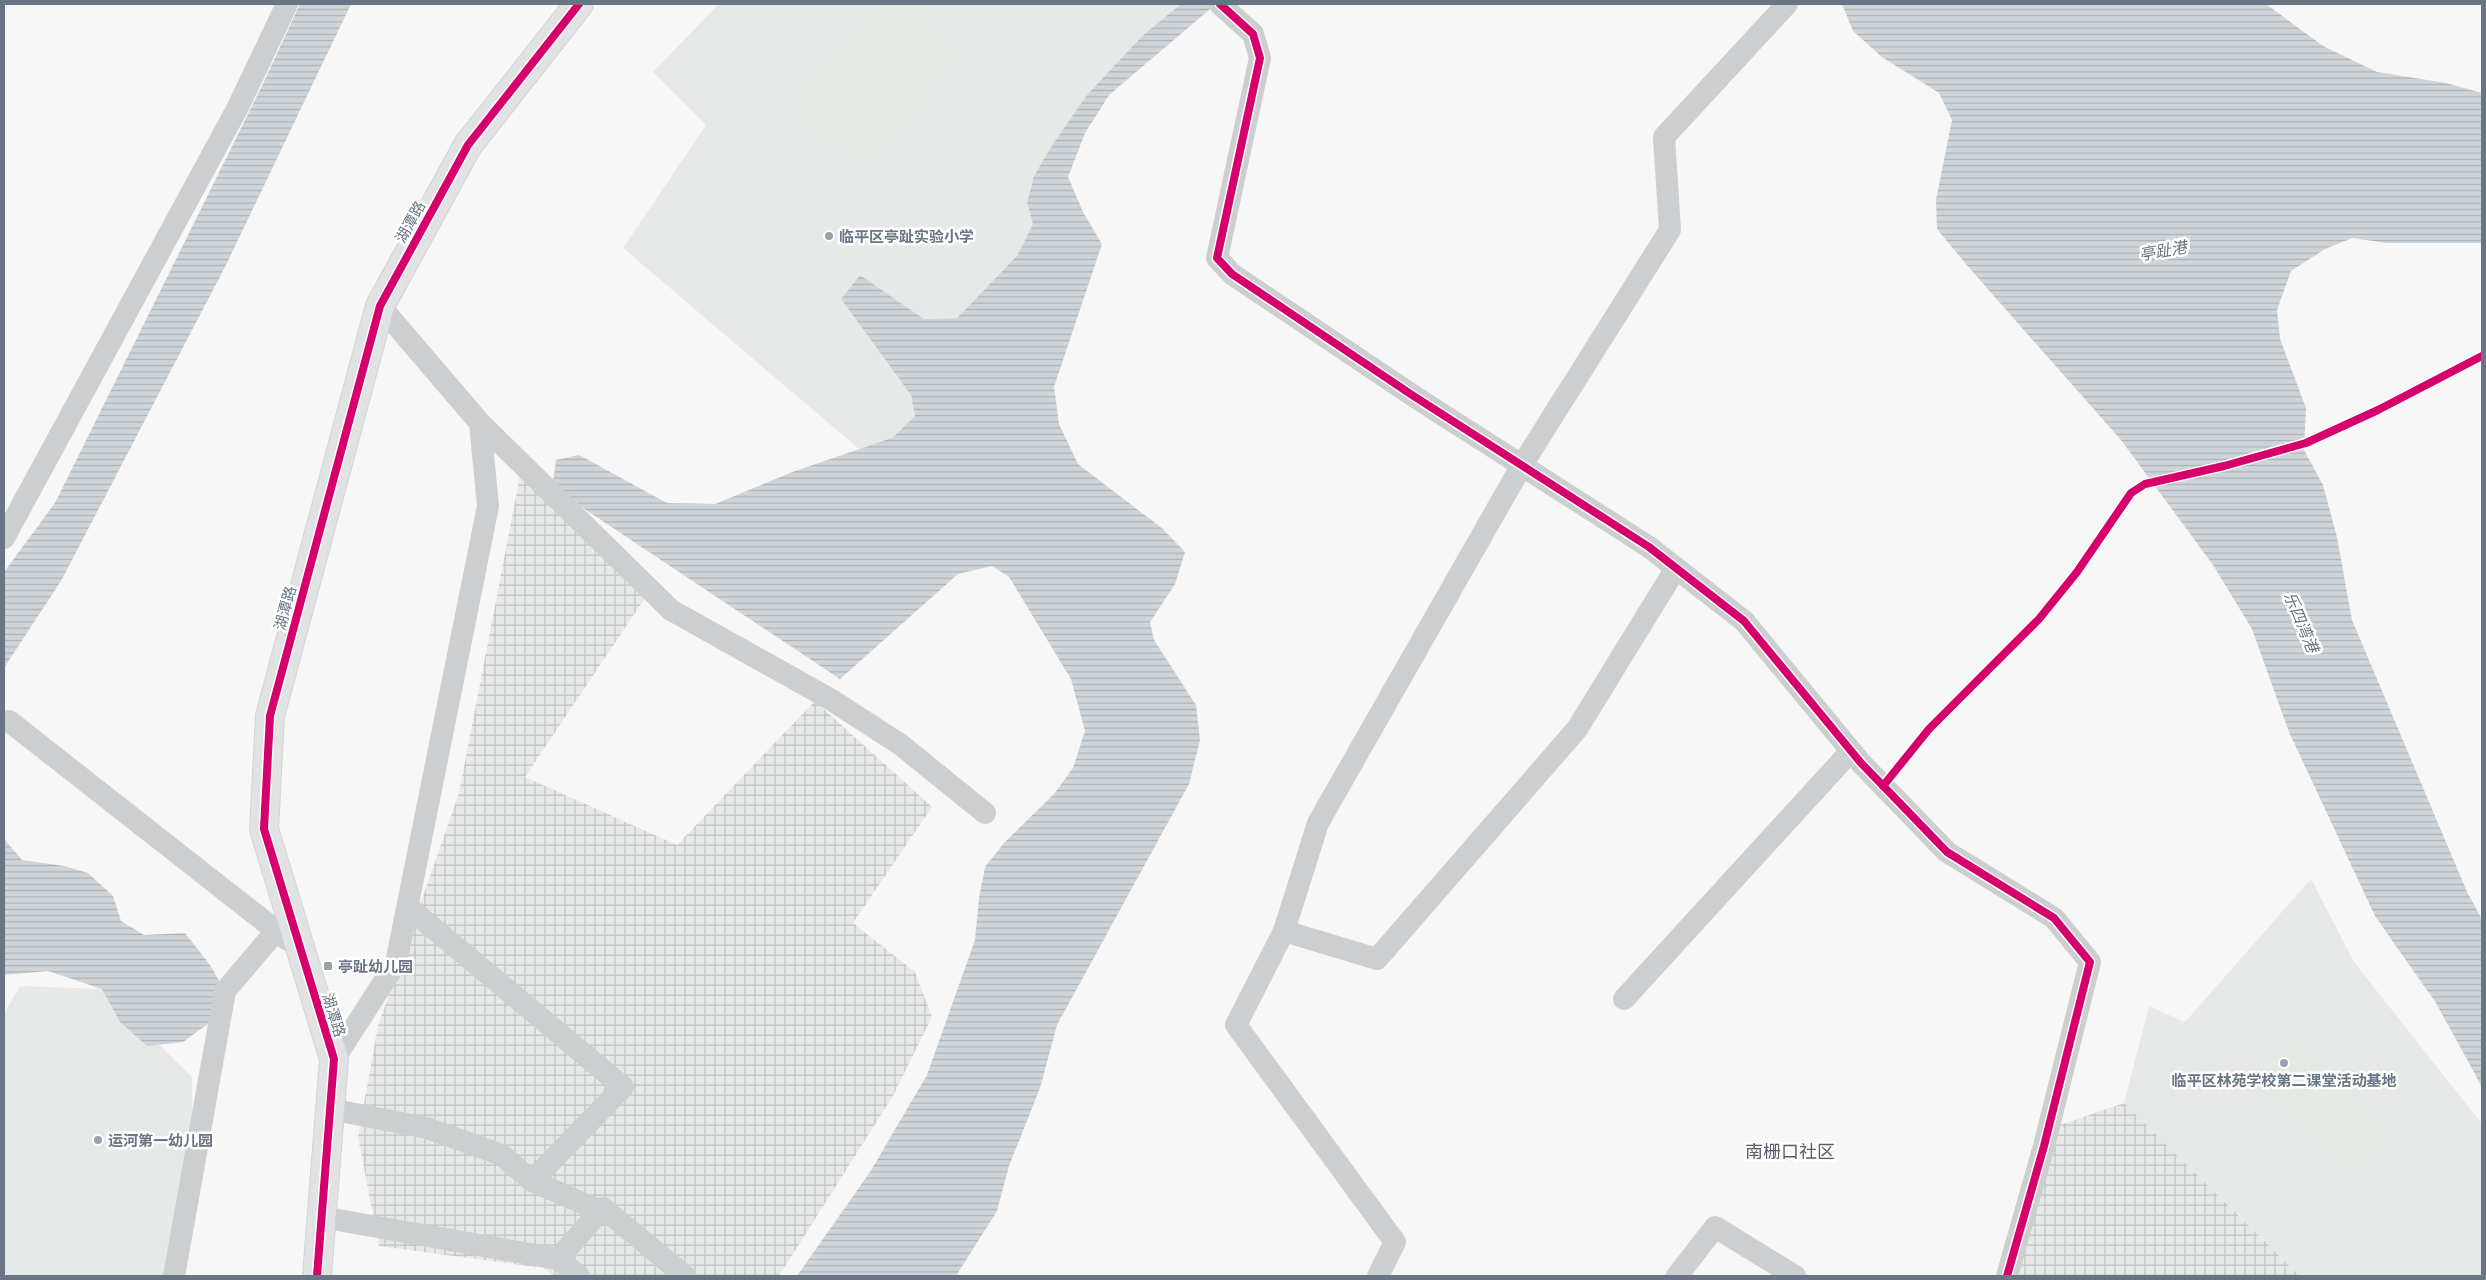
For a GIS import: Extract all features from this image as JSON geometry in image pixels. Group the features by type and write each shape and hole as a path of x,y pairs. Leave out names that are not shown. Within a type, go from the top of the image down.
{"street":[{"path":"4,538 237,109 287,4"},
{"name":"湖潭路","path":"317,1276 334,1059 264,829 270,716 380,306 468,145 579,4"},
{"path":"1220,4 1253,34 1260,58 1217,258 1232,274 1412,395 1649,547 1744,621 1851,750 1947,852 2054,918 2090,962 2044,1146 2007,1276"},
{"path":"1378,1276 1395,1242 1236,1025 1284,931 1318,823 1522,465 1670,230 1664,137 1787,4"},
{"path":"380,306 480,423 671,610 846,709 901,745 985,813"},
{"path":"334,1059 396,963 488,506 480,423"},
{"path":"1284,931 1377,959 1577,729 1676,568"},
{"path":"9,721 299,948"},
{"path":"1624,999 1851,750"},
{"path":"408,907 623,1087 532,1181"},
{"path":"174,1276 225,991 276,930"},
{"path":"330,1109 426,1128 502,1155 532,1181 607,1214 684,1276"},
{"path":"558,1259 607,1214"},
{"path":"321,1217 558,1259 579,1276"},
{"path":"1677,1276 1715,1227 1795,1276"}],"shaded area":[{"name":"临平区亭趾实验小学","path":"719,4 1181,4 1142,36 1087,95 1034,176 1027,203 1033,224 1017,257 957,318 924,319 860,275 841,299 911,395 915,416 892,439 859,449 623,248 706,125 653,72"},
{"path":"875,4 909,4 968,54 863,175 785,108"},
{"path":"522,465 647,595 525,777 677,845 815,701 932,807 853,923 915,972 932,1017 893,1096 779,1276 554,1276 544,1268 379,1246 358,1137 378,1026 459,793"},
{"name":"临平区林苑学校第二课堂活动基地","path":"2311,879 2354,962 2482,1124 2482,1276 2300,1276 2124,1103 2149,1006 2185,1022"},
{"name":"运河第一幼儿园","path":"20,986 102,989 192,1077 193,1204 169,1276 4,1276 4,1014"},
{"path":"2300,1034 2395,1130 2347,1176 2252,1081"},
{"path":"2124,1103 2300,1276 2011,1276 2048,1129"}],"water":[{"path":"300,4 351,4 226,265 61,581 4,668 4,572 55,503 262,86"},
{"path":"1181,4 1216,4 1109,95 1085,133 1068,177 1084,214 1102,244 1054,387 1059,424 1078,464 1163,529 1185,552 1175,584 1150,622 1154,640 1196,705 1200,740 1189,784 1057,1025 1040,1088 1009,1166 997,1211 956,1276 797,1276 870,1172 927,1075 975,940 979,898 985,867 1004,843 1054,794 1073,768 1085,731 1071,679 1009,577 992,566 958,574 840,679 574,502 553,483 556,460 579,455 667,503 715,504 795,471 892,438 915,416 911,395 841,299 860,275 924,319 957,318 1017,256 1033,224 1027,203 1034,176 1053,144 1087,95 1142,36"},
{"path":"1842,4 2266,4 2323,46 2377,72 2446,83 2482,93 2482,243 2387,243 2352,238 2325,249 2291,271 2277,310 2280,339 2306,408 2304,450 2323,485 2337,537 2352,620 2468,894 2482,919 2482,1087 2436,1003 2375,916 2289,732 2252,629 2213,565 2121,440 1937,229 1936,200 1952,120 1939,93 1882,57 1853,31"},
{"path":"4,839 22,860 64,866 88,873 113,896 121,921 144,935 185,933 210,965 225,991 209,1023 183,1042 147,1046 120,1022 102,989 48,971 4,975"}],"cycle path":[{"path":"317,1276 334,1059 264,829 270,716 380,306 468,145 579,4"},
{"path":"1220,4 1253,34 1260,58 1217,258 1232,274 1412,395 1649,547 1744,621 1861,763 1947,852 2054,918 2090,962 2044,1146 2007,1276"},
{"path":"1883,786 1929,729 2039,619 2077,572 2131,493 2145,484 2224,466 2306,443 2378,410 2482,356"}],"place":[{"name":"临平区亭趾实验小学","path":"829,236"},
{"name":"亭趾幼儿园","path":"328,966"},
{"name":"临平区林苑学校第二课堂活动基地","path":"2284,1063"},
{"name":"运河第一幼儿园","path":"98,1140"}],"district":[{"name":"南栅口社区","path":"1790,1152"}],"water label":[{"name":"亭趾港","path":"2163,251"},
{"name":"乐四湾港","path":"2301,622"}]}
